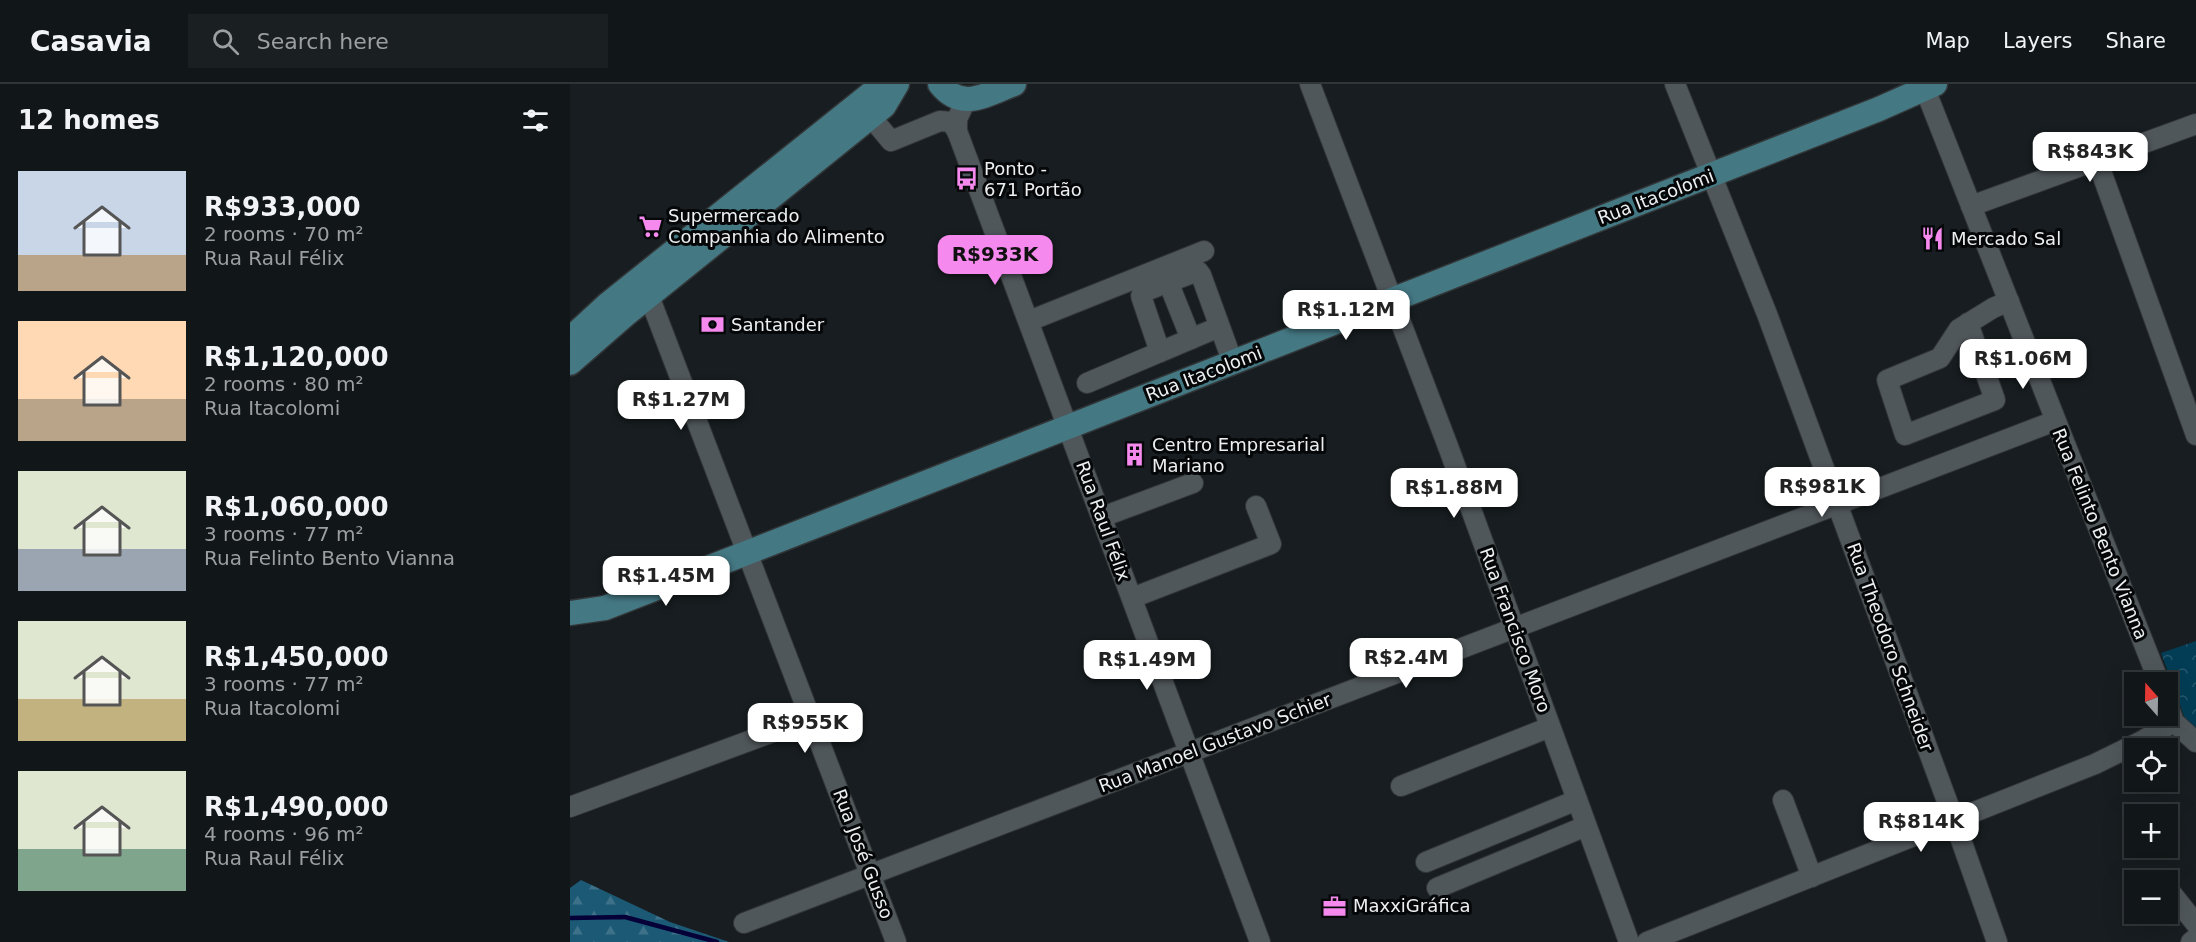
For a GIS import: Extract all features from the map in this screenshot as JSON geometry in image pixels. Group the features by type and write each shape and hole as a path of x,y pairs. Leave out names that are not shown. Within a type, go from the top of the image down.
{"main road":[{"path":"570,339 608,304 873,92 891,84"},
{"path":"570,363 649,296 872,117 884,106 897,84"},
{"path":"940,84 952,96 966,100 975,99 1014,84"},
{"name":"Rua Itacolomi","path":"570,613 605,608 1710,176 1879,109 1928,85"}],"street":[{"name":"Rua Francisco Moro","path":"1310,84 1393,300 1629,942"},
{"name":"Rua Theodoro Schneider","path":"1675,84 1767,314 1997,942"},
{"name":"Rua Felinto Bento Vianna","path":"1928,85 1971,206 2155,672"},
{"path":"957,131 957,119 966,100"},
{"path":"872,117 891,141 940,121 951,122 957,131"},
{"path":"1971,206 2196,124"},
{"name":"Rua Raul Félix","path":"957,131 1260,942"},
{"path":"2097,160 2196,435"},
{"path":"1029,321 1204,251"},
{"path":"1160,352 1141,296 1143,292 1169,284 1191,272 1198,272 1202,275 1233,363"},
{"path":"1169,284 1191,339"},
{"name":"Rua José Gusso","path":"649,296 896,942"},
{"path":"1968,323 1995,400 1905,435 1887,380 1940,358 1959,329 1968,323 2009,301"},
{"path":"1087,383 1219,327"},
{"name":"Rua Manoel Gustavo Schier","path":"744,922 2055,421"},
{"path":"1102,517 1193,483"},
{"path":"1132,598 1270,544 1256,506"},
{"path":"570,807 811,717"},
{"path":"2178,721 2196,742"},
{"path":"1647,942 2121,753 2155,726"},
{"path":"1401,786 1550,727"},
{"path":"1426,862 1577,800"},
{"path":"1783,800 1812,876"},
{"path":"1437,888 1586,826"},
{"path":"2178,902 2196,924"},
{"path":"2191,942 2196,938"}],"green space":[{"path":"2196,641 2196,733 2188,727 2178,700 2178,672 2168,672 2161,653"},
{"path":"581,880 670,922 729,942 570,942 570,888"}],"waterway":[{"path":"570,918 625,917 717,942"}],"place":[{"name":"Ponto - 671 Portão","path":"966,179"},
{"name":"Supermercado Companhia do Alimento","path":"650,226"},
{"name":"Mercado Sal","path":"1933,239"},
{"name":"Santander","path":"713,325"},
{"name":"Centro Empresarial Mariano","path":"1134,455"},
{"name":"MaxxiGráfica","path":"1335,906"}]}
